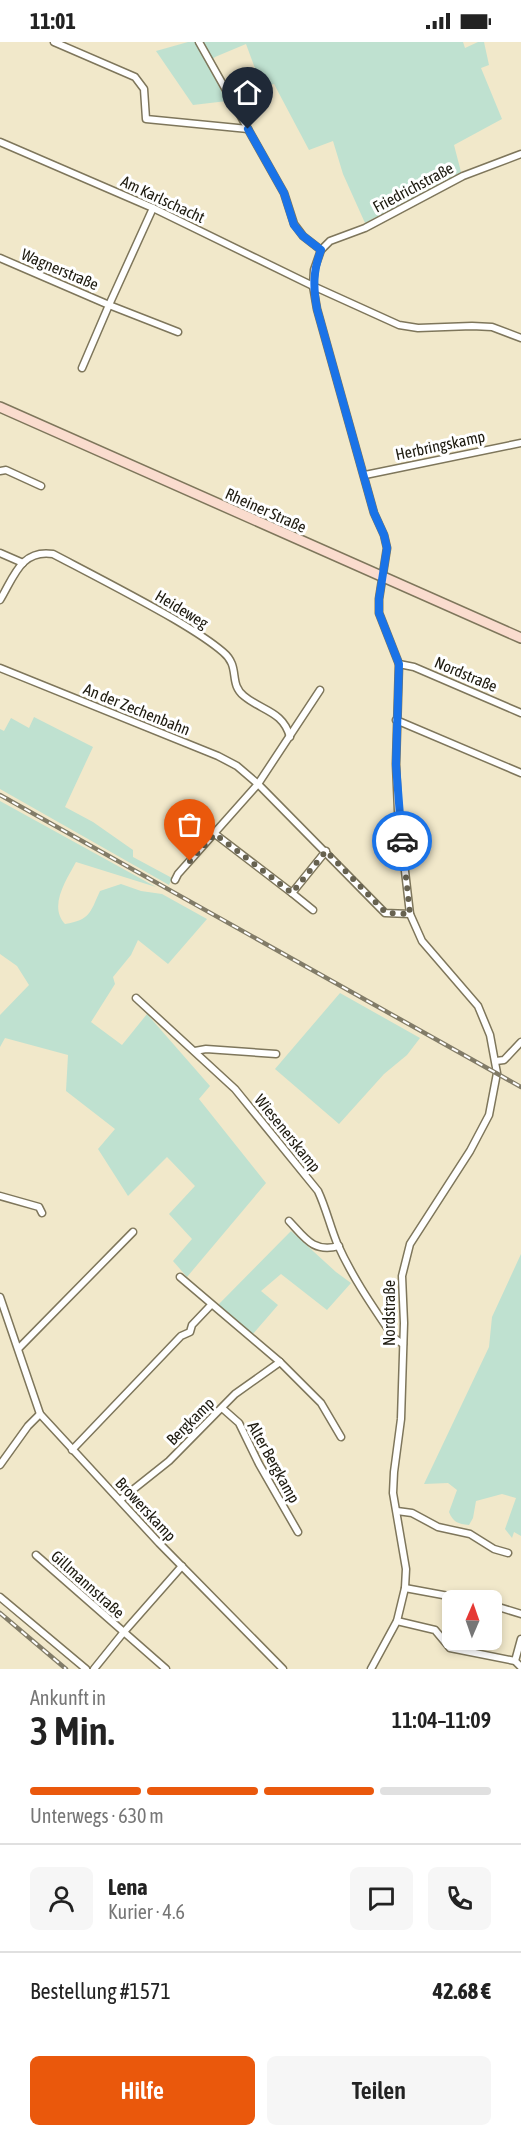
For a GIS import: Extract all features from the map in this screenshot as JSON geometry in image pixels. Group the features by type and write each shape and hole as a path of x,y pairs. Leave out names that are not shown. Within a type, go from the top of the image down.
{"main road":[{"name":"Rheiner Straße","path":"0,407 521,638"}],"street":[{"path":"54,42 135,77 144,89 146,119 248,129"},
{"path":"199,42 284,193 294,225 303,236 321,250 314,270 313,286"},
{"name":"Am Karlschacht","path":"0,142 153,208 399,325 418,328 492,327 521,338"},
{"name":"Friedrichstraße","path":"321,250 330,241 364,228 463,176 521,154"},
{"name":"Wagnerstraße","path":"82,368 153,208"},
{"name":"Wagnerstraße","path":"0,258 178,332"},
{"name":"Nordstraße","path":"313,286 317,309 374,513 387,548 379,613 399,664 396,720 398,811 410,914 422,941 478,1006 490,1035 497,1073 489,1115 470,1151 410,1244 402,1276 404,1323 401,1419 393,1493 406,1569 405,1588 397,1621 371,1669"},
{"name":"Herbringskamp","path":"364,475 521,443"},
{"path":"0,471 6,470 41,486"},
{"name":"Heideweg","path":"23,563 30,555 40,552 52,554 200,635 225,653 233,663 236,687 243,695 284,721 290,737"},
{"path":"0,553 23,563 0,600"},
{"name":"Nordstraße","path":"399,664 414,667 521,713"},
{"name":"An der Zechenbahn","path":"0,668 218,756 237,766 326,851 386,913 410,914"},
{"path":"175,880 258,784 320,690"},
{"path":"396,720 521,773"},
{"path":"215,834 313,910"},
{"path":"292,893 326,851"},
{"name":"Wiesenerskamp","path":"136,998 235,1089 318,1191 326,1206 339,1246 356,1282 394,1338 403,1344"},
{"path":"496,1061 504,1060 521,1042"},
{"path":"195,1051 206,1049 276,1054"},
{"path":"0,1196 39,1207 42,1213"},
{"path":"289,1221 310,1243 320,1249 339,1246"},
{"path":"19,1348 133,1232"},
{"path":"180,1277 280,1362 321,1403 341,1437"},
{"name":"Browerskamp","path":"0,1297 40,1414 182,1566 283,1669"},
{"path":"72,1450 181,1336 190,1332 192,1325 211,1305"},
{"name":"Bergkamp","path":"120,1500 170,1461 236,1394 280,1362"},
{"name":"Alter Bergkamp","path":"222,1408 238,1423 298,1532"},
{"path":"0,1465 28,1426 40,1414"},
{"path":"397,1511 412,1513 438,1527 470,1534 494,1549 508,1553"},
{"name":"Gillmannstraße","path":"36,1555 166,1669"},
{"name":"Gillmannstraße","path":"94,1669 182,1566"},
{"path":"405,1588 442,1595"},
{"path":"0,1597 86,1669"},
{"path":"502,1608 521,1614"},
{"path":"397,1621 435,1630 450,1648 515,1661 521,1667"},
{"path":"515,1661 521,1639"}],"green space":[{"path":"188,42 463,42 465,48 478,42 484,42 489,65 481,68 502,119 454,145 461,172 365,223 343,174 333,141 309,150 274,84 262,87 246,44 215,57 207,64 227,101 193,105 156,51"},
{"path":"34,717 93,747 65,807 93,822 133,850 133,857 172,878 169,885 0,789 0,729 4,731 11,718 29,728"},
{"path":"0,801 156,887 76,862 64,884 59,901 60,917 65,924 84,918 94,905 100,891 121,884 141,891 162,894 207,919 168,964 138,940 131,955 113,977 115,984 91,1022 122,1045 147,1014 210,1086 199,1099 266,1183 187,1277 173,1261 192,1239 169,1214 195,1186 167,1157 128,1196 98,1149 115,1129 66,1091 68,1055 5,1038 0,1047 0,1015 29,985 17,966 0,954"},
{"path":"340,993 420,1038 407,1055 384,1074 339,1124 275,1069"},
{"path":"291,1231 351,1283 327,1310 281,1274 261,1291 278,1305 252,1335 218,1305"},
{"path":"521,1254 521,1536 514,1532 512,1538 505,1529 516,1498 502,1494 476,1501 473,1518 469,1525 465,1525 454,1520 449,1512 457,1490 448,1483 424,1484 489,1347 492,1317"}],"railway":[{"path":"0,795 521,1087"},
{"path":"0,1613 66,1669"}],"way so far":[{"path":"190,861 215,834 292,893 326,851 386,913 403,915 410,914 402,841"}],"route":[{"path":"248,129 284,193 294,225 303,236 321,250 314,270 313,286 317,309 374,513 387,548 379,613 399,664 396,765 402,841"}]}
